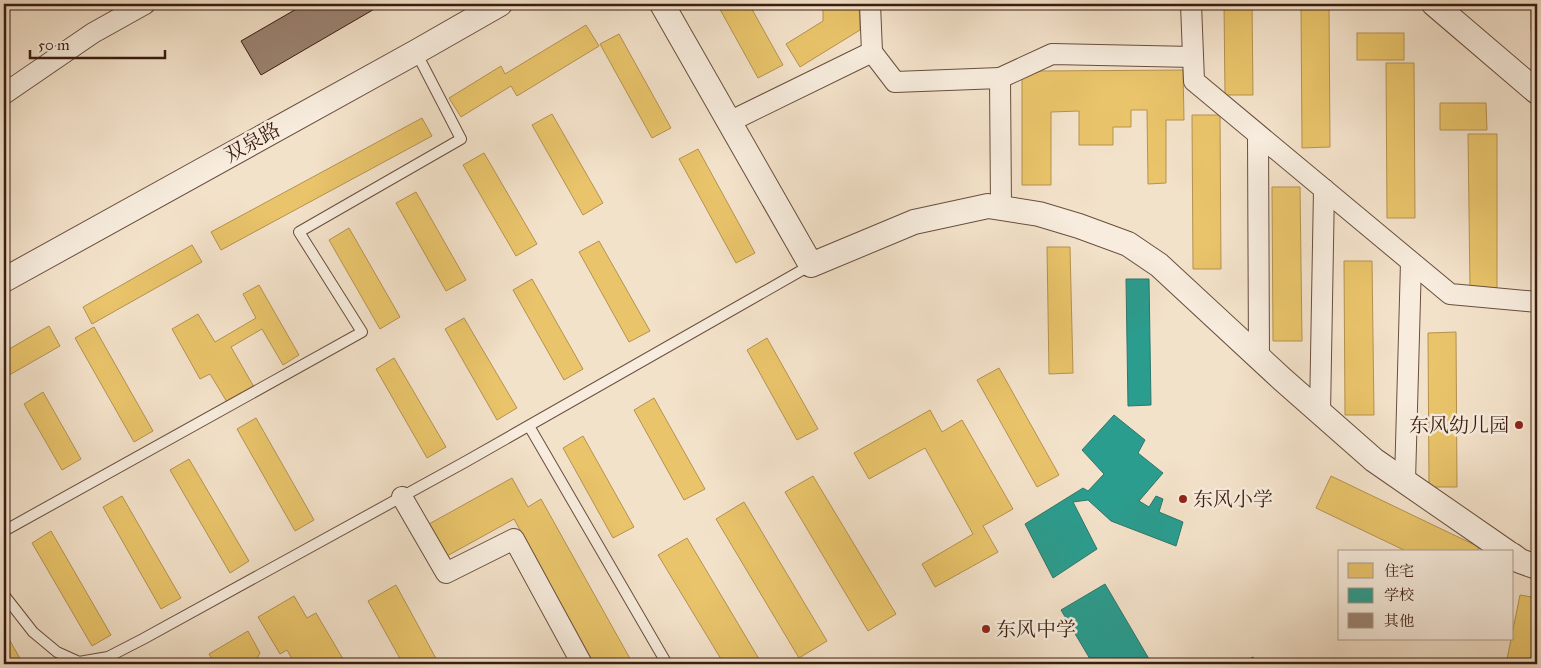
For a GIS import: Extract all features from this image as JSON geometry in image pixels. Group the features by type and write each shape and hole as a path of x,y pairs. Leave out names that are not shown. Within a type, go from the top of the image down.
{"street":[{"path":"4,94 93,34 145,4"},
{"name":"双泉路","path":"4,280 500,4"},
{"path":"662,4 811,265 914,222 988,206 1039,214 1128,244 1159,265 1259,358 1374,460 1505,550"},
{"path":"870,4 872,52 895,82 1000,78 1052,54 1193,57"},
{"path":"1191,4 1194,81 1450,294 1537,302"},
{"path":"1434,4 1537,92"},
{"path":"729,122 872,52"},
{"path":"1000,78 1001,208"},
{"path":"1258,135 1259,358"},
{"path":"1320,413 1324,189"},
{"path":"1405,481 1411,262"},
{"path":"402,497 446,573 514,539 582,664"},
{"path":"1514,556 1520,561 1537,567"}],"lane":[{"path":"4,531 362,332 299,232 461,139 416,52"},
{"path":"4,595 33,632 57,652 79,662 108,657 402,497 811,265"},
{"path":"529,426 668,664"}],"building: 住宅":[{"path":"717,4 749,4 783,65 758,78"},
{"path":"823,4 859,4 860,30 800,67 786,44 823,21"},
{"path":"1224,4 1252,4 1253,95 1225,95"},
{"path":"1301,4 1329,4 1330,147 1302,148"},
{"path":"1531,4 1537,4 1537,30 1531,30"},
{"path":"586,25 599,46 517,96 511,86 461,117 449,98 501,66 505,74"},
{"path":"1357,33 1404,33 1404,60 1357,60"},
{"path":"619,34 671,128 652,138 600,44"},
{"path":"1386,63 1414,63 1415,218 1387,218"},
{"path":"1183,70 1184,120 1166,120 1166,183 1148,184 1147,110 1131,110 1131,127 1113,127 1113,145 1079,145 1079,111 1051,112 1051,185 1022,185 1022,78 1040,71"},
{"path":"1440,103 1486,103 1487,130 1440,130"},
{"path":"552,114 603,203 583,215 532,125"},
{"path":"1192,115 1220,115 1221,269 1193,269"},
{"path":"422,118 432,136 221,250 211,232"},
{"path":"1468,134 1497,134 1497,288 1470,288"},
{"path":"698,149 755,253 736,263 679,159"},
{"path":"484,153 537,244 516,256 463,165"},
{"path":"1272,187 1300,187 1302,341 1273,341"},
{"path":"416,192 466,280 446,291 396,203"},
{"path":"349,228 400,317 380,329 329,240"},
{"path":"599,241 650,331 629,342 579,252"},
{"path":"192,245 202,262 92,324 83,307"},
{"path":"1047,247 1070,247 1073,373 1049,374"},
{"path":"1344,261 1372,261 1374,415 1345,415"},
{"path":"532,279 583,369 564,380 513,290"},
{"path":"259,285 299,355 283,365 262,329 231,347 254,387 227,402 210,374 200,379 172,329 198,314 215,342 256,318 243,294"},
{"path":"464,318 517,408 497,420 445,329"},
{"path":"49,326 60,346 4,378 4,352"},
{"path":"94,327 153,431 134,442 75,338"},
{"path":"1456,332 1457,487 1429,487 1428,333"},
{"path":"767,338 818,429 797,440 747,350"},
{"path":"394,358 446,447 427,458 376,369"},
{"path":"999,368 1059,475 1037,487 977,380"},
{"path":"43,392 81,459 62,470 24,404"},
{"path":"654,398 705,489 684,500 634,410"},
{"path":"930,410 942,432 962,420 1013,509 983,526 998,552 935,587 922,564 973,534 925,448 869,479 854,453"},
{"path":"256,418 314,520 295,531 237,429"},
{"path":"583,436 634,527 613,538 563,448"},
{"path":"189,459 249,561 230,573 170,470"},
{"path":"813,476 896,614 868,631 785,492"},
{"path":"1331,476 1479,547 1478,550 1404,550 1316,508"},
{"path":"512,478 528,507 541,499 633,664 594,664 514,519 447,556 429,524"},
{"path":"122,496 181,598 161,609 103,507"},
{"path":"744,502 827,641 799,658 716,519"},
{"path":"51,531 111,635 92,646 32,543"},
{"path":"687,538 762,664 724,664 658,555"},
{"path":"396,585 439,664 403,664 368,601"},
{"path":"1520,595 1537,598 1537,664 1506,664 1511,640 1514,640 1514,625"},
{"path":"294,596 307,618 316,613 346,664 295,664 287,650 280,654 258,617"},
{"path":"4,630 23,664 4,664"},
{"path":"248,631 260,653 256,660 258,664 215,664 209,654"}],"building: 学校":[{"path":"1126,279 1149,279 1151,405 1128,406"},
{"path":"1114,415 1145,440 1138,453 1163,473 1139,501 1149,507 1156,496 1163,499 1159,512 1183,522 1176,546 1111,521 1088,500 1073,502 1097,549 1053,578 1025,524 1083,488 1088,491 1104,474 1082,450"},
{"path":"1105,584 1152,664 1093,664 1061,610"},
{"path":"1253,657 1257,664 1240,664"}],"building: 其他":[{"path":"305,4 383,4 261,75 241,41"}],"place":[{"name":"东风幼儿园","path":"1519,425"},
{"name":"东风小学","path":"1183,499"},
{"name":"东风中学","path":"986,629"}]}
